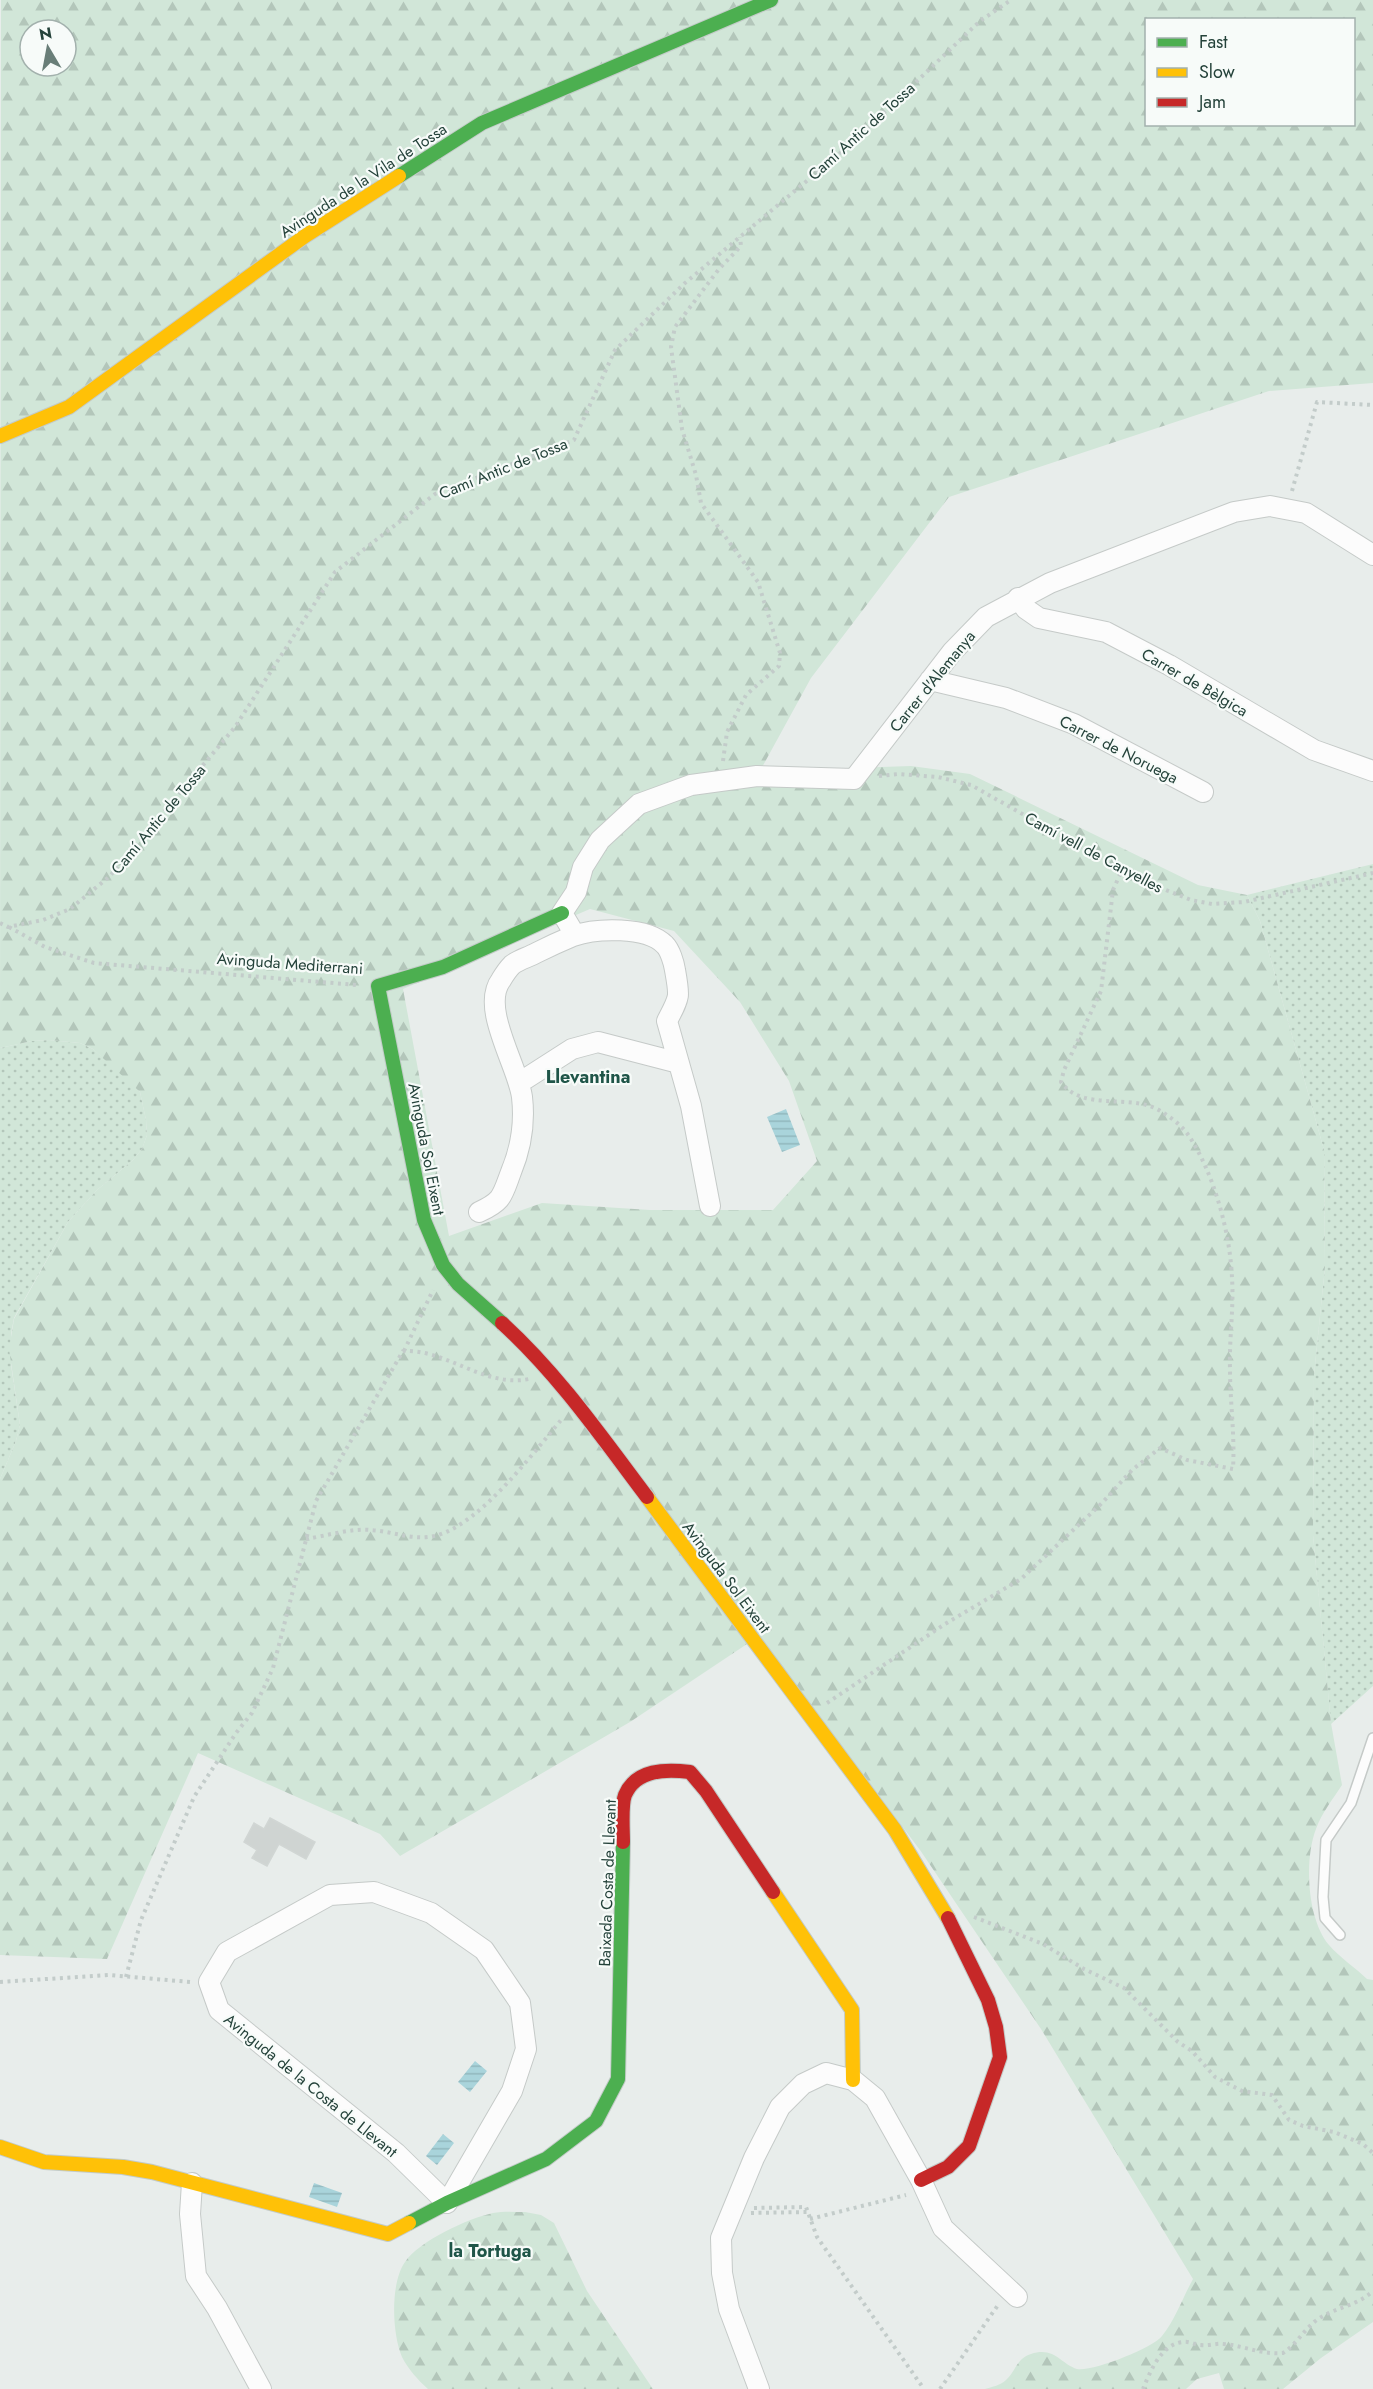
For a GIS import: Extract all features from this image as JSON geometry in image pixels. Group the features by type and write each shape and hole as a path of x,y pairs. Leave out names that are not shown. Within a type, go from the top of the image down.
{"street":[{"name":"Avinguda de la Vila de Tossa","path":"0,436 69,406 305,236 482,123 771,0"},
{"name":"Carrer d'Alemanya","path":"854,779 952,652 986,617 1050,583 1234,512 1270,506 1306,513 1373,555"},
{"name":"Carrer de Bèlgica","path":"1018,598 1026,609 1039,618 1106,632 1169,665 1314,750 1373,771"},
{"name":"Carrer de Noruega","path":"930,680 1006,698 1074,724 1203,792"},
{"path":"575,935 562,913 576,892 583,867 600,840 639,804 691,785 757,776 854,779"},
{"name":"Avinguda Mediterrani","path":"378,986 443,967 562,913"},
{"path":"479,1212 497,1204 519,1154 523,1125 519,1083 505,1049 496,1016 497,985 512,966 575,935 615,929 641,932 665,945 674,965 680,996 667,1021 691,1106 710,1206"},
{"name":"Avinguda Sol Eixent","path":"378,986 424,1220 443,1265 458,1284 550,1369 895,1830 941,1903 988,2000 996,2027 1000,2057 969,2146 948,2167 921,2180"},
{"path":"519,1083 572,1049 598,1042 679,1063"},
{"name":"Baixada Costa de Llevant","path":"447,2203 546,2159 596,2121 618,2079 624,1796 633,1782 646,1773 664,1768 690,1772 706,1791 852,2010 853,2080"},
{"path":"0,2147 44,2162 123,2167 152,2172 388,2234 447,2203 512,2091 526,2049 520,2003 484,1950 431,1913 374,1892 330,1895 227,1952 209,1982"},
{"name":"Avinguda de la Costa de Llevant","path":"209,1982 219,2010 396,2153 447,2203"},
{"path":"759,2389 729,2309 722,2273 721,2238 754,2158 780,2107 803,2084 826,2073 853,2080 875,2098 921,2180 943,2228 1013,2293"},
{"path":"192,2183 190,2214 196,2276 217,2308 261,2389"}],"lane":[{"path":"1340,1935 1325,1918 1323,1897 1326,1840 1350,1803 1373,1738"}],"path":[{"name":"Camí Antic de Tossa","path":"8,927 43,920 70,909 111,876 235,727 335,572 435,494 574,440 615,350 685,283 852,142 980,21 1011,0"},
{"path":"721,781 727,732 746,695 779,666 780,653 758,582 701,503 696,475 682,429 671,347 675,327 741,246 740,237"},
{"path":"1287,509 1317,402 1373,405"},
{"name":"Camí vell de Canyelles","path":"854,779 898,774 938,777 971,785 1122,870 1191,900 1212,904 1244,902 1373,873"},
{"path":"810,1716 945,1624 1021,1579 1102,1503 1132,1470 1160,1448 1187,1460 1233,1469 1235,1435 1230,1391 1229,1342 1232,1279 1224,1219 1206,1169 1189,1135 1159,1110 1144,1105 1089,1099 1067,1091 1061,1082 1064,1070 1101,991 1113,890 1122,870"},
{"path":"0,923 8,927"},
{"name":"Avinguda Mediterrani","path":"8,927 45,947 94,963 378,986"},
{"path":"126,1977 141,1920 194,1797 236,1733 252,1713 273,1668 316,1500 403,1352 438,1281 448,1271"},
{"path":"403,1352 427,1353 497,1378 525,1380 536,1378 550,1369"},
{"path":"306,1539 369,1529 405,1538 438,1535 467,1521 488,1502 577,1404"},
{"path":"941,1903 1043,1944 1084,1969 1124,1988 1178,2042 1192,2051 1215,2077 1242,2091 1272,2095 1289,2120 1303,2126 1334,2132 1363,2144 1373,2153"},
{"path":"0,1982 109,1975 179,1983 209,1982"},
{"path":"810,2219 907,2195"},
{"path":"746,2208 806,2207 817,2237 924,2389"},
{"path":"746,2213 807,2212"},
{"path":"1143,2389 1164,2351 1177,2344 1185,2341 1201,2345 1226,2344 1261,2353 1283,2353 1315,2321 1331,2311 1361,2301 1373,2291"},
{"path":"940,2389 1013,2293"}],"green space":[{"path":"1,0 1373,0 1373,383 1269,391 949,497 811,678 760,771 911,766 970,774 1198,885 1247,895 1260,921 1324,1150 1325,1267 1314,1375 1313,1535 1331,1723 1342,1785 1318,1823 1312,1842 1309,1872 1312,1905 1322,1934 1338,1954 1367,1979 1373,1980 1373,2322 1321,2358 1283,2389 1224,2389 1219,2373 1197,2379 1186,2389 985,2389 1004,2382 1019,2362 1031,2354 1046,2352 1071,2367 1085,2369 1108,2363 1147,2347 1167,2330 1193,2279 1041,2029 920,1850 759,1636 630,1722 400,1856 380,1834 198,1753 107,1959 0,1955 0,1479 16,1441 20,1425 9,1349 14,1319 68,1222 97,1190 133,1160 142,1149 147,1135 140,1092 93,1049 80,1043 49,1040 0,1048","holes":["590,909 674,931 740,1002 789,1081 817,1161 773,1210 650,1210 542,1203 449,1236 403,989"]},
{"path":"1373,864 1373,1686 1331,1724 1313,1535 1314,1375 1325,1267 1324,1150 1260,921 1247,895"},
{"path":"49,1040 80,1043 93,1049 129,1080 140,1092 147,1135 142,1149 133,1160 97,1190 68,1222 14,1318 11,1334 11,1365 20,1425 16,1441 0,1479 0,1048"},
{"path":"497,2212 525,2212 541,2215 554,2223 587,2291 653,2389 428,2389 410,2370 399,2347 394,2309 397,2282 405,2262 421,2246 471,2220"}],"water":[{"path":"786,1109 800,1145 782,1152 767,1117"},
{"path":"475,2061 487,2071 470,2092 458,2082"},
{"path":"443,2134 454,2143 437,2165 426,2156"},
{"path":"314,2183 342,2193 337,2207 309,2197"}],"building":[{"path":"270,1818 315,1842 306,1859 279,1844 267,1866 252,1858 257,1850 244,1842 254,1823 264,1829"}],"traffic: fast":[{"path":"399,176 482,123 771,0"},
{"path":"502,1323 458,1284 443,1265 424,1220 378,986 443,967 562,913"},
{"path":"409,2223 447,2203 546,2159 596,2121 618,2079 623,1842"}],"traffic: slow":[{"path":"0,436 69,407 305,236 399,176"},
{"path":"647,1497 895,1830 948,1918"},
{"path":"773,1892 852,2010 853,2080"},
{"path":"0,2147 44,2162 123,2167 152,2172 388,2234 409,2223"}],"traffic: jam":[{"path":"502,1323 560,1384 647,1497"},
{"path":"623,1842 623,1805 630,1786 636,1780 653,1773 690,1772 706,1791 773,1892"},
{"path":"921,2180 948,2167 969,2146 1000,2057 996,2027 988,2000 948,1918"}],"district":[{"name":"Llevantina","path":"588,1077"},
{"name":"la Tortuga","path":"490,2251"}]}
